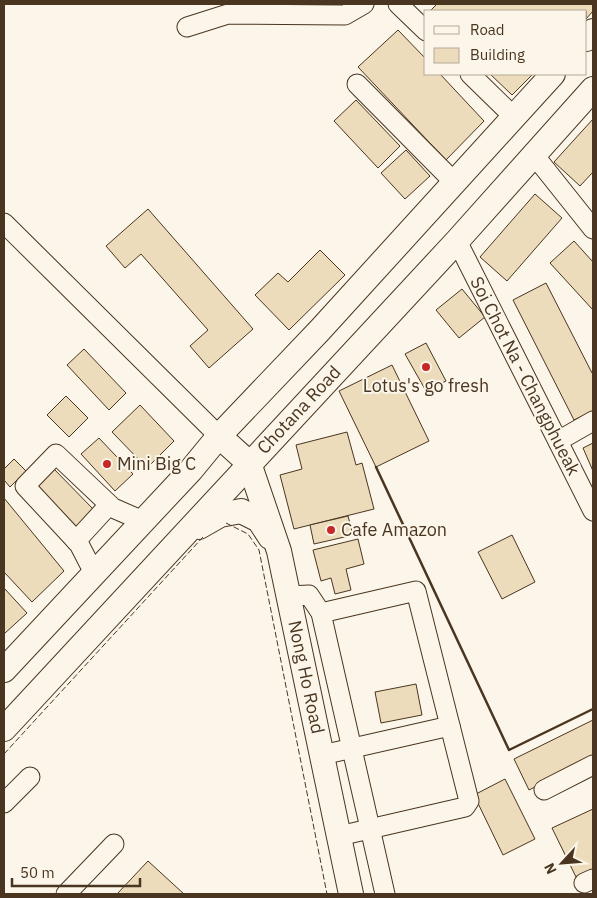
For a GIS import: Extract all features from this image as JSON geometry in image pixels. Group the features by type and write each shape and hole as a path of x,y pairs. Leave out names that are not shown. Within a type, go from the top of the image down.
{"main road":[{"path":"7,659 94,573 219,436 320,330 552,75"},
{"name":"Chotana Road","path":"4,729 457,241 593,89"},
{"path":"219,436 250,463"},
{"name":"Nong Ho Road","path":"250,463 279,552 339,836 349,893"},
{"path":"186,534 220,514 241,511 259,520 279,552"}],"street":[{"path":"188,27 228,14 345,15 364,4"},
{"path":"398,4 424,29"},
{"path":"471,75 513,116"},
{"path":"356,84 454,182"},
{"path":"534,155 593,229"},
{"path":"4,223 219,436"},
{"name":"Soi Chot Na - Changphueak","path":"457,241 593,511"},
{"path":"558,441 593,421"},
{"path":"94,573 76,541 25,486 56,454 109,505 142,521"},
{"path":"76,541 109,505"},
{"path":"321,613 416,591 469,801 465,806 339,836"},
{"path":"289,596 309,595 321,613 385,894"},
{"path":"322,755 450,726"},
{"path":"544,790 593,765"},
{"path":"4,803 30,777"},
{"path":"66,894 114,844"}],"building":[{"path":"437,4 593,4 593,11 587,18 587,10 431,10"},
{"path":"398,30 424,57 424,75 441,75 484,121 446,160 358,67"},
{"path":"491,75 532,75 512,95"},
{"path":"356,100 400,146 378,168 334,121"},
{"path":"593,119 593,172 580,186 554,162"},
{"path":"406,150 430,176 405,199 381,173"},
{"path":"535,194 562,218 507,281 480,257"},
{"path":"148,209 253,329 209,368 190,346 208,330 141,254 125,268 106,246"},
{"path":"574,241 593,262 593,310 550,263"},
{"path":"320,250 345,275 289,330 255,295 278,273 288,282"},
{"path":"546,283 593,373 593,411 574,420 513,300"},
{"path":"462,289 485,317 459,338 436,310"},
{"name":"Lotus's go fresh","path":"426,343 446,381 426,391 405,354"},
{"path":"84,349 126,393 109,410 67,365"},
{"path":"392,365 429,441 376,467 339,391"},
{"path":"66,396 88,418 69,437 47,415"},
{"path":"140,405 174,441 147,468 112,432"},
{"path":"347,432 356,465 362,463 374,509 294,529 280,475 302,469 296,445"},
{"name":"Mini Big C","path":"99,438 133,474 115,491 81,454"},
{"path":"593,443 593,471 583,448"},
{"path":"14,459 26,471 10,487 4,480 4,469"},
{"path":"54,469 95,511 78,528 37,486"},
{"path":"4,498 64,571 32,602 4,572"},
{"name":"Cafe Amazon","path":"348,516 353,535 314,544 310,525"},
{"path":"512,535 535,582 502,599 478,552"},
{"path":"358,539 364,564 346,569 351,590 335,594 331,578 321,581 313,550"},
{"path":"4,588 27,613 4,634"},
{"path":"416,684 422,715 381,723 375,692"},
{"path":"593,720 593,758 529,790 514,759"},
{"path":"505,779 535,839 503,855 474,795"},
{"path":"593,809 593,869 576,877 552,828"},
{"path":"148,861 184,894 117,894"}],"fence":[{"path":"226,523 248,534 259,550 327,894"},
{"path":"4,754 203,537"}],"wall":[{"path":"376,467 509,750 593,709"}],"place":[{"name":"Lotus's go fresh","path":"426,367"},
{"name":"Mini Big C","path":"107,464"},
{"name":"Cafe Amazon","path":"331,530"}]}
